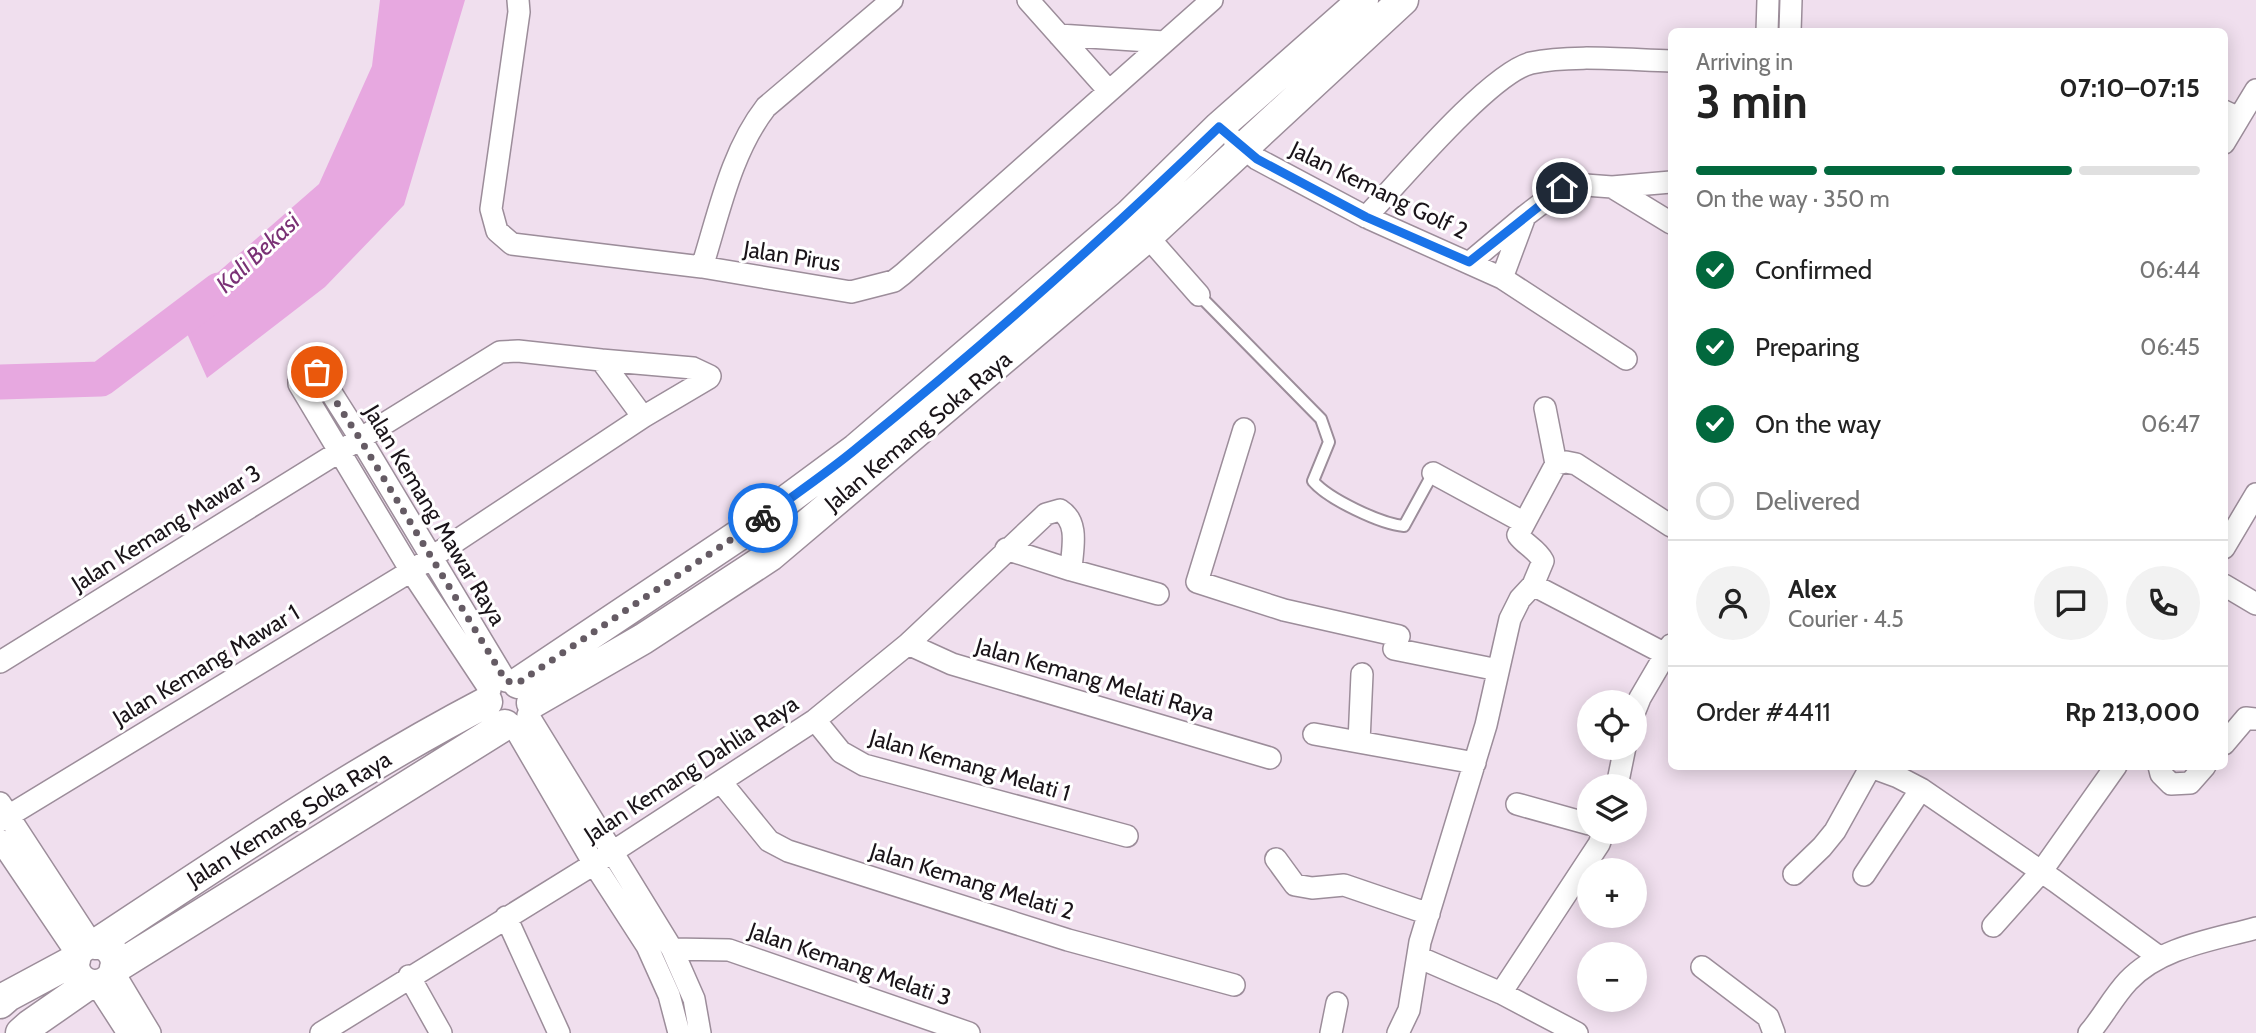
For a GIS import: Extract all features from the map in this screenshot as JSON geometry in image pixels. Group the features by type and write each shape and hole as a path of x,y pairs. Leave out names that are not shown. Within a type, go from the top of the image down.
{"street":[{"path":"702,267 735,163 751,125 766,107 892,0"},
{"path":"1028,0 1109,92"},
{"name":"Jalan Pirus","path":"523,4 491,209 497,231 512,244 702,267 851,292 894,281 1212,0"},
{"name":"Jalan Kemang Soka Raya","path":"1138,226 1219,127 1363,0"},
{"name":"Jalan Kemang Soka Raya","path":"21,1033 94,964 317,798 415,740 510,703 856,449 1138,226 1244,148 1403,0"},
{"path":"1767,28 1768,0"},
{"path":"1790,28 1791,0"},
{"path":"1059,35 1164,42"},
{"path":"1366,217 1470,106 1507,76 1528,64 1556,59 1668,61"},
{"path":"2232,114 2256,90"},
{"name":"Jalan Kemang Golf 2","path":"1219,127 1257,159 1366,217 1502,278 1626,359"},
{"path":"1469,262 1562,188 1572,184 1612,187 1668,182"},
{"path":"1612,187 1668,221"},
{"path":"1502,278 1525,216"},
{"path":"1138,226 1199,295"},
{"name":"Jalan Kemang Mawar 3","path":"0,662 500,352 518,351 601,359"},
{"path":"601,359 643,417"},
{"name":"Jalan Kemang Mawar 1","path":"3,813 411,571 643,417 710,376 693,368 601,359"},
{"name":"Jalan Kemang Mawar Raya","path":"510,703 411,571 299,380 316,372 320,375 430,558 510,703 603,858 669,995 679,1033"},
{"path":"1398,1033 1409,1010 1429,914 1475,763 1510,619 1520,599 1533,585 1543,561 1518,535 1556,464 1545,408"},
{"path":"1244,429 1197,582 1284,610 1399,636 1394,649 1498,670"},
{"path":"1556,464 1576,464 1668,524"},
{"path":"1433,472 1523,522"},
{"path":"2228,541 2256,494"},
{"name":"Jalan Kemang Dahlia Raya","path":"321,1033 603,858 815,720 908,644 1046,514 1060,510 1067,514 1074,527 1071,570"},
{"path":"1006,549 1158,594"},
{"path":"1533,585 1668,652"},
{"path":"2228,587 2254,598"},
{"name":"Jalan Kemang Melati Raya","path":"908,644 952,664 1270,758"},
{"path":"1645,690 1668,654"},
{"path":"1359,742 1362,674"},
{"path":"2228,739 2246,718 2256,719"},
{"name":"Jalan Kemang Melati 1","path":"815,720 841,752 864,765 1127,836"},
{"path":"1314,734 1475,763"},
{"path":"1794,874 1822,848 1835,831 1867,770"},
{"path":"1877,770 1921,789 2159,957"},
{"path":"1993,926 2041,872 2113,770"},
{"path":"2160,770 2171,784 2190,783 2201,770"},
{"name":"Jalan Kemang Melati 2","path":"721,782 769,841 788,851 1068,940 1234,985"},
{"path":"1864,875 1921,789"},
{"path":"1517,804 1577,821"},
{"path":"3,813 94,964 128,1033"},
{"path":"0,840 150,1033"},
{"path":"1501,993 1599,844"},
{"name":"Jalan Kemang Mawar Raya","path":"603,858 672,949 694,999 700,1033"},
{"path":"1276,859 1295,885 1312,888 1344,885 1429,914"},
{"path":"506,917 559,1033"},
{"path":"2089,1033 2128,981 2159,957 2256,928"},
{"name":"Jalan Kemang Melati 3","path":"672,949 729,950 969,1033"},
{"path":"1418,957 1501,993 1577,1033"},
{"name":"Jalan Kemang Soka Raya","path":"0,1003 8,996 94,964"},
{"path":"1702,967 1768,1017 1774,1033"},
{"path":"409,976 441,1033"},
{"path":"1331,1033 1337,1003"}],"lane":[{"path":"1199,295 1321,419 1329,442 1313,481 1320,489 1374,516 1404,526 1433,472"}],"water":[{"path":"380,0 465,0 404,205 325,287 207,378 176,309 319,184 372,66"}],"waterway":[{"name":"Kali Bekasi","path":"0,382 101,379 219,290"}],"way so far":[{"path":"317,372 506,681 518,683 763,518"}],"route":[{"path":"763,518 856,449 1070,266 1129,215 1219,127 1257,159 1366,217 1469,262 1562,188"}]}
